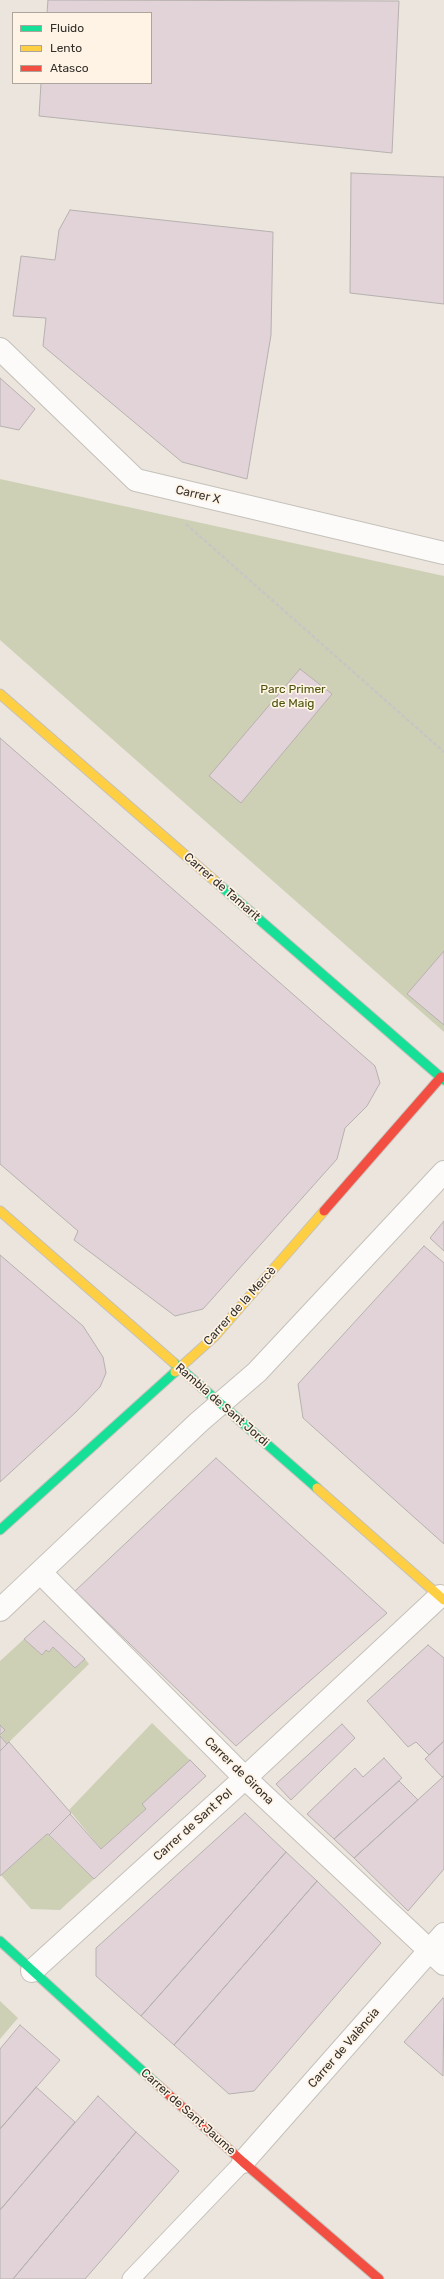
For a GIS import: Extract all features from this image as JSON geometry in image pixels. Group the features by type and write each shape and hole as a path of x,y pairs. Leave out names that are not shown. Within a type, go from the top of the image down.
{"street":[{"name":"Carrer X","path":"0,349 136,480 444,553"},
{"name":"Carrer de Tamarit","path":"0,694 442,1079"},
{"name":"Carrer de la Mercè","path":"0,1530 215,1336 442,1079"},
{"path":"0,1610 219,1403 258,1372 444,1172"},
{"name":"Rambla de Sant Jordi","path":"0,1211 442,1598"},
{"name":"Carrer de Girona","path":"40,1572 245,1778 437,1958"},
{"name":"Carrer de Sant Pol","path":"32,1971 442,1598"},
{"name":"Carrer de València","path":"243,2162 437,1958 444,1934"},
{"name":"Carrer de Sant Jaume","path":"0,1941 243,2162 378,2279"}],"lane":[{"path":"131,2279 243,2162"}],"path":[{"path":"184,522 444,752"}],"green space":[{"name":"Parc Primer de Maig","path":"0,479 444,576 444,1032 0,640"},
{"path":"24,1639 42,1655 46,1650 49,1652 53,1647 75,1668 85,1659 89,1664 7,1744 0,1736 5,1730 0,1725 0,1661"},
{"path":"152,1723 190,1760 146,1809 101,1849 69,1810"},
{"path":"47,1834 94,1879 60,1910 31,1909 1,1875"},
{"path":"0,2001 18,2018 0,2039"}],"building":[{"path":"48,0 399,1 392,153 39,116 41,84 152,84 152,12 47,12"},
{"path":"351,173 444,177 444,304 350,293"},
{"path":"70,210 273,232 271,335 247,479 182,462 43,346 46,318 13,316 21,256 55,260 59,230"},
{"path":"0,378 35,409 19,430 0,426"},
{"path":"300,669 332,694 241,803 209,776"},
{"path":"0,738 375,1066 380,1083 367,1106 345,1128 337,1159 203,1309 175,1316 74,1240 78,1231 0,1164"},
{"path":"444,951 444,1025 407,994"},
{"path":"444,1221 444,1251 430,1238"},
{"path":"424,1246 444,1263 444,1544 303,1418 298,1384"},
{"path":"0,1255 83,1326 103,1357 106,1373 100,1387 76,1412 0,1482"},
{"path":"216,1458 387,1613 236,1746 75,1591"},
{"path":"44,1621 85,1659 75,1668 53,1647 49,1652 46,1650 42,1655 24,1639"},
{"path":"428,1645 444,1658 444,1741 429,1755 416,1742 408,1747 367,1701"},
{"path":"342,1724 355,1738 291,1800 276,1784"},
{"path":"0,1725 5,1730 0,1735"},
{"path":"0,1736 7,1744 0,1751"},
{"path":"444,1741 444,1776 442,1777 425,1759"},
{"path":"9,1742 71,1813 49,1835 47,1834 0,1876 0,1751"},
{"path":"384,1758 402,1778 334,1839 307,1814 355,1768 363,1777"},
{"path":"190,1760 206,1776 94,1879 49,1835 70,1814 101,1849 146,1809 142,1804"},
{"path":"444,1776 444,1869 408,1911 354,1858"},
{"path":"399,1781 418,1800 354,1858 334,1839"},
{"path":"245,1813 286,1852 141,2016 96,1976 96,1948"},
{"path":"286,1852 317,1881 174,2045 141,2016"},
{"path":"317,1881 381,1943 254,2091 229,2094 174,2045"},
{"path":"443,1998 444,1999 443,2076 404,2042"},
{"path":"20,2025 60,2060 0,2129 0,2049"},
{"path":"36,2087 75,2122 0,2210 0,2129"},
{"path":"98,2096 136,2132 13,2279 0,2279 0,2210"},
{"path":"136,2132 179,2171 85,2279 13,2279"}],"traffic: fast":[{"path":"215,881 444,1080"},
{"path":"174,1363 317,1488"},
{"path":"0,1530 175,1372"},
{"path":"0,1941 159,2086"}],"traffic: slow":[{"path":"0,694 215,881"},
{"path":"0,1211 174,1363"},
{"path":"175,1372 215,1336 324,1211"},
{"path":"317,1488 444,1600"}],"traffic: jam":[{"path":"324,1211 441,1077"},
{"path":"159,2086 243,2162 379,2279"}]}
